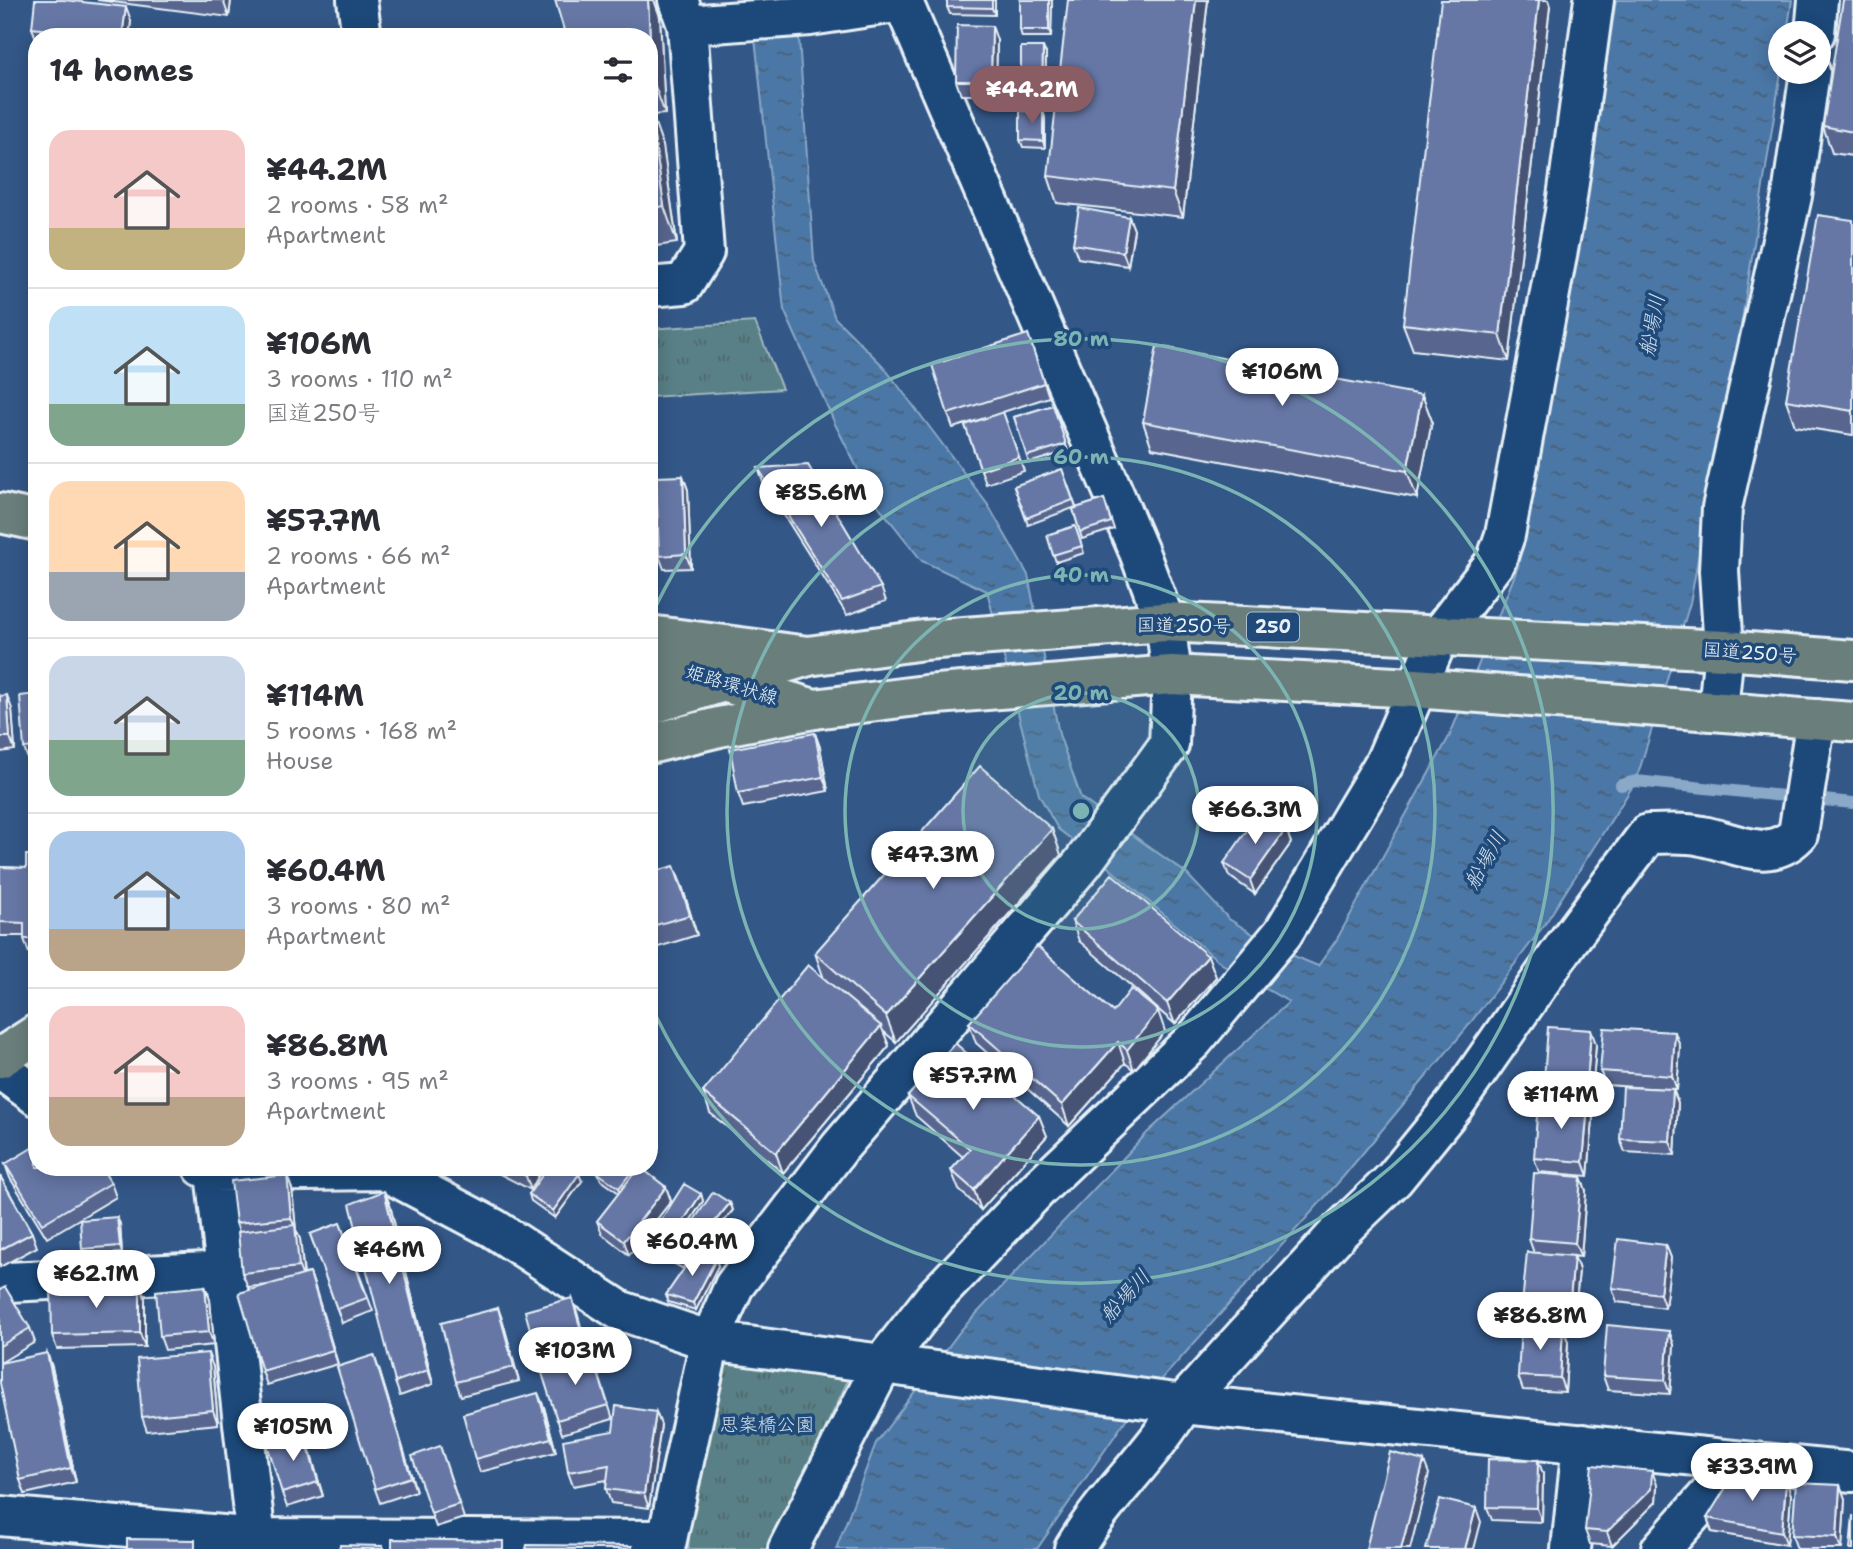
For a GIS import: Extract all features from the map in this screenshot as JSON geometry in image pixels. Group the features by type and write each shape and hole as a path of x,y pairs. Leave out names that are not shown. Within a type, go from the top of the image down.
{"main road":[{"path":"0,513 28,519"},
{"name":"国道250号","path":"658,702 808,656 924,640 1165,622 1440,634 1853,660"},
{"name":"姫路環状線","path":"658,636 808,656"},
{"name":"姫路環状線","path":"658,663 814,709"},
{"path":"658,742 814,709 925,695 1172,675 1415,688 1718,710 1853,723"},
{"path":"0,1058 28,1040"}],"street":[{"path":"357,0 361,28"},
{"path":"788,1549 883,1363 944,1287 1039,1188 1193,1041 1283,933 1385,762 1440,634 1496,561 1505,535 1564,212 1594,0"},
{"path":"1816,21 1818,0"},
{"path":"0,1517 258,1544 666,1544 710,1341 734,1286 840,1147 1082,864 1169,745 1172,675 1165,622 1139,552 902,1 807,8 682,12 704,252 684,284 658,286"},
{"path":"1718,710 1724,650 1719,571 1722,509 1791,196 1808,84"},
{"path":"1074,1549 1125,1478 1169,1426 1182,1404 1340,1231 1394,1180 1455,1104 1553,962 1648,834 1699,835 1765,851 1786,847 1798,834 1816,719"},
{"path":"0,1069 28,1089"},
{"path":"210,1176 225,1271 258,1544"},
{"path":"394,1176 493,1228 619,1310 710,1341 1182,1404 1853,1472"},
{"path":"0,1288 9,1282 225,1271"},
{"path":"1571,1549 1582,1444"},
{"path":"1661,1549 1695,1532 1738,1462"}],"green space":[{"path":"755,322 782,389 658,396 658,328"},
{"name":"思案橋公園","path":"725,1364 851,1374 769,1549 688,1549 691,1512"}],"water":[{"name":"船場川","path":"751,0 793,0 799,38 814,261 835,318 883,366 931,429 988,505 1028,575 1059,734 1081,798 1186,873 1229,919 1277,949 1318,966 1337,939 1450,735 1518,567 1573,277 1616,0 1792,0 1789,21 1768,21 1768,84 1779,84 1740,333 1690,603 1636,781 1545,924 1465,1030 1343,1177 1127,1418 1037,1549 836,1549 876,1443 961,1330 1147,1133 1289,1002 1222,964 1108,867 1058,829 1039,795 987,591 922,561 873,499 836,426 784,310"}],"building":[{"path":"35,0 64,0 126,7 123,28 32,28"},
{"path":"555,0 648,0 649,28 563,28"},
{"path":"947,0 992,0 992,8 947,7"},
{"path":"1020,0 1049,0 1049,30 1020,30"},
{"path":"1068,0 1196,0 1173,191 1048,176"},
{"path":"1441,0 1539,0 1500,335 1403,324"},
{"path":"1843,0 1853,0 1853,132 1823,126"},
{"path":"957,25 992,26 991,81 956,81"},
{"path":"1021,47 1043,47 1042,85 1021,85"},
{"path":"1020,111 1043,111 1043,141 1020,140"},
{"path":"658,165 664,206 658,207"},
{"path":"1079,208 1129,217 1123,252 1073,244"},
{"path":"1818,215 1853,220 1853,411 1786,400"},
{"path":"1028,334 1044,383 948,414 932,365"},
{"path":"1157,346 1422,395 1407,471 1143,422"},
{"path":"1053,405 1066,444 1027,456 1014,417"},
{"path":"1003,412 1019,457 981,470 965,425"},
{"path":"808,465 881,587 842,601 758,468"},
{"path":"1062,469 1073,500 1026,518 1014,486"},
{"path":"683,476 686,554 659,556 658,477"},
{"path":"1104,499 1111,522 1080,532 1073,509"},
{"path":"1075,526 1082,546 1053,555 1047,535"},
{"path":"7,695 10,737 0,737 0,696"},
{"path":"28,695 28,748 24,748 20,696"},
{"path":"815,733 823,777 738,793 730,749"},
{"path":"980,766 1052,829 886,1016 815,953"},
{"path":"1260,812 1286,829 1250,880 1224,863"},
{"path":"28,855 28,939 24,939 24,923 0,922 0,867 26,868"},
{"path":"674,866 690,915 658,924 658,870"},
{"path":"1112,874 1208,956 1167,1003 1072,921"},
{"path":"1037,946 1113,1012 1131,989 1158,1011 1127,1050 1118,1042 1062,1105 969,1023"},
{"path":"808,965 881,1026 776,1153 703,1092"},
{"path":"1548,1027 1591,1030 1587,1082 1544,1079"},
{"path":"1604,1028 1675,1032 1672,1076 1600,1071"},
{"path":"955,1043 1039,1116 974,1190 951,1170 970,1149 908,1096"},
{"path":"1623,1087 1673,1089 1670,1141 1620,1139"},
{"path":"1538,1101 1588,1105 1583,1162 1534,1158"},
{"path":"28,1150 28,1176 107,1176 111,1183 42,1224 5,1164"},
{"path":"1534,1173 1581,1177 1575,1243 1529,1239"},
{"path":"0,1176 32,1233 0,1250"},
{"path":"287,1176 291,1218 236,1223 231,1181"},
{"path":"542,1176 578,1176 553,1211 529,1194"},
{"path":"602,1176 628,1176 619,1188"},
{"path":"632,1176 652,1176 666,1187 624,1241 597,1221"},
{"path":"684,1184 701,1194 669,1243 653,1233"},
{"path":"384,1191 428,1370 395,1382 350,1204"},
{"path":"713,1192 730,1203 682,1262 670,1256"},
{"path":"117,1217 120,1246 82,1249 80,1220"},
{"path":"340,1223 367,1298 337,1309 310,1234"},
{"path":"295,1225 299,1267 242,1273 238,1232"},
{"path":"1618,1239 1666,1245 1660,1294 1612,1288"},
{"path":"696,1251 716,1259 693,1303 666,1295"},
{"path":"1527,1252 1574,1256 1569,1309 1522,1305"},
{"path":"310,1273 333,1350 262,1371 239,1293"},
{"path":"140,1284 140,1333 52,1335 51,1287"},
{"path":"205,1286 209,1332 160,1336 156,1291"},
{"path":"5,1287 30,1328 0,1346 0,1290"},
{"path":"572,1298 585,1345 538,1358 525,1311"},
{"path":"498,1308 514,1367 456,1382 441,1323"},
{"path":"1607,1325 1669,1331 1665,1380 1603,1376"},
{"path":"1521,1326 1563,1328 1560,1378 1518,1376"},
{"path":"47,1353 71,1468 20,1480 0,1383 0,1363"},
{"path":"208,1353 213,1410 142,1417 137,1359"},
{"path":"592,1354 608,1405 557,1420 541,1370"},
{"path":"374,1355 411,1477 375,1489 337,1367"},
{"path":"538,1393 551,1438 475,1459 463,1414"},
{"path":"616,1406 656,1412 644,1494 606,1489 609,1465 568,1472 563,1440 613,1431"},
{"path":"304,1433 318,1482 282,1493 267,1444"},
{"path":"440,1446 459,1504 431,1513 412,1456"},
{"path":"1390,1452 1424,1461 1401,1549 1366,1549"},
{"path":"1488,1459 1538,1460 1537,1508 1487,1507"},
{"path":"1592,1465 1652,1471 1651,1489 1607,1532 1585,1530"},
{"path":"1733,1476 1786,1481 1782,1532 1707,1518"},
{"path":"1796,1483 1840,1485 1837,1537 1792,1535"},
{"path":"1440,1499 1476,1508 1465,1549 1426,1549"},
{"path":"1853,1515 1853,1549 1850,1549"},
{"path":"127,1539 195,1540 195,1549 127,1549"},
{"path":"392,1539 503,1541 503,1549 392,1549"},
{"path":"340,1545 383,1546 383,1549 339,1549"},
{"path":"527,1545 632,1546 632,1549 526,1549"}],"waterway":[{"path":"1621,785 1636,781 1853,803"}]}
